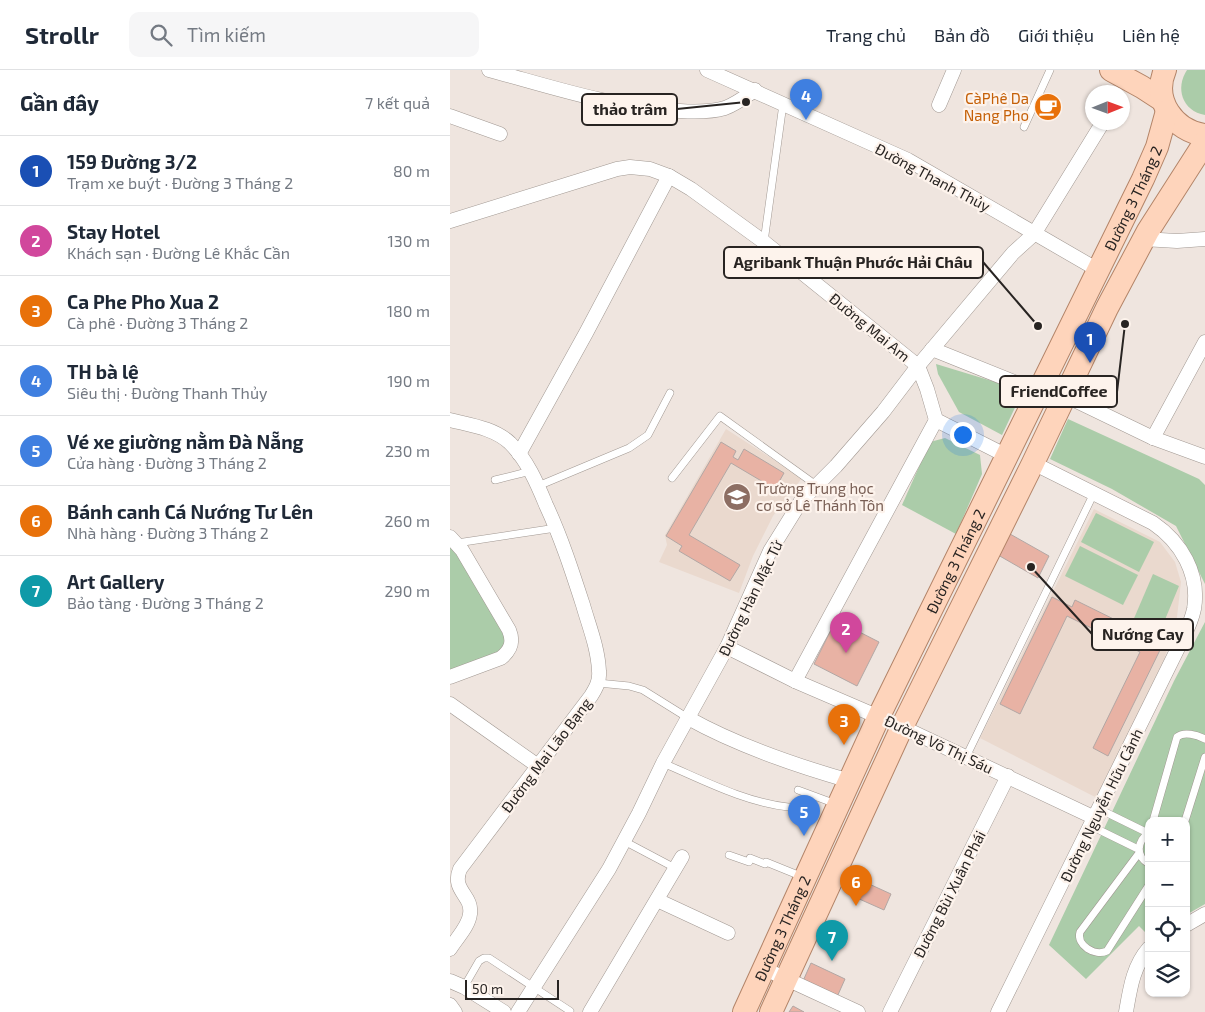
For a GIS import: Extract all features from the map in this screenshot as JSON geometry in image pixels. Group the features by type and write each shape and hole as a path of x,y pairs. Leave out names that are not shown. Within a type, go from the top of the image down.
{"main road":[{"name":"Đường 3 Tháng 2","path":"744,1012 879,716 1038,394 1157,147 1164,106 1161,88 1165,70"},
{"path":"1121,81 1164,106 1175,121 1185,129 1205,135"},
{"name":"Đường 3 Tháng 2","path":"771,1012 902,727 1037,456 1107,308 1161,208 1205,142"}],"street":[{"path":"489,70 587,97 661,110 691,112 724,108 736,104 755,90"},
{"name":"Đường Thanh Thủy","path":"707,70 908,160 1098,270"},
{"path":"939,105 954,70"},
{"path":"450,116 500,134"},
{"name":"Đường Hàn Mặc Tử","path":"518,1012 609,869 663,763 727,647 770,551 801,501 836,466 883,412 918,366 1013,253 1034,234 1098,130"},
{"name":"Đường Mai Am","path":"450,221 617,169 640,168 669,176 764,242 918,366 936,420"},
{"path":"520,454 669,176"},
{"path":"1143,239 1177,242 1205,239"},
{"path":"1153,438 1205,342"},
{"path":"932,349 1038,394"},
{"path":"1063,401 1205,457"},
{"name":"Đường Mai Lão Bạng","path":"450,420 498,434 520,454 538,486 569,559 595,645 599,671 598,683 591,696 460,869 458,886 469,904 470,913 467,922 450,949"},
{"path":"795,681 936,420 1012,447"},
{"name":"Đường Nguyễn Hữu Cảnh","path":"998,1012 1183,638 1200,596 1194,585 1190,569 1173,539 1153,523 1094,492 1037,456"},
{"path":"450,676 501,658 507,653 512,642 508,630 462,550 453,540"},
{"name":"Đường Võ Thị Sáu","path":"727,647 795,681 879,716 1095,818"},
{"path":"450,704 538,766"},
{"path":"688,718 747,746 850,781"},
{"name":"Đường Bùi Xuân Phái","path":"890,1012 1008,776"},
{"path":"590,1012 679,863"},
{"path":"656,900 728,933"},
{"path":"1190,923 1205,914"},
{"path":"1126,1012 1134,972 1146,952"},
{"path":"765,969 858,1012"},
{"path":"450,982 464,987 504,1012"},
{"path":"450,1006 455,1012"}],"lane":[{"path":"1024,127 1050,70"},
{"path":"764,242 783,104"},
{"path":"538,486 629,448 648,435 670,393"},
{"path":"672,478 720,416 816,485"},
{"path":"495,480 530,471"},
{"path":"966,757 1094,492"},
{"path":"453,540 556,528"},
{"path":"598,683 629,686 642,690 688,718"},
{"path":"1154,817 1177,737 1180,734 1186,734 1205,739"},
{"path":"1186,817 1205,757"},
{"path":"663,763 738,795 770,805 788,807"},
{"path":"798,790 839,805"},
{"path":"1095,818 1145,832"},
{"path":"1095,818 1139,851 1141,858 1146,862"},
{"path":"1145,835 1139,851 1080,932 1078,938 1080,943 1095,952 1102,954 1107,951 1145,891"},
{"path":"624,841 679,863"},
{"path":"729,854 749,862 750,858 765,864 766,862 805,878"},
{"path":"464,987 479,962 484,958 489,958 570,1011"}],"shaded area":[{"name":"Trường Trung học cơ sở Lê Thánh Tôn","path":"726,429 802,478 773,516 753,556 739,593 659,562 667,545 665,535"},
{"path":"1094,509 1160,542 1175,562 1181,582 1177,617 1164,660 1097,798 980,738"}],"green space":[{"path":"1187,70 1205,70 1205,115 1191,109 1183,98 1181,91 1183,77"},
{"path":"936,364 1015,388 1020,397 1002,435 959,412 938,374"},
{"path":"1068,419 1199,479 1205,485 1205,584 1176,526 1112,489 1050,459"},
{"path":"945,438 980,455 982,474 956,534 902,505 930,442"},
{"path":"1096,513 1154,542 1139,572 1081,542"},
{"path":"450,539 512,642 507,653 450,676"},
{"path":"1080,546 1138,575 1123,605 1065,576"},
{"path":"1153,574 1179,586 1159,634 1132,623"},
{"path":"1205,622 1205,904 1190,913 1190,817 1145,817 1145,932 1139,926 1086,979 1049,945 1174,681"}],"building":[{"path":"721,442 736,451 733,457 738,460 744,449 784,473 775,489 731,463 689,535 740,565 730,581 679,551 682,546 666,536"},
{"path":"1010,534 1049,556 1038,578 998,555"},
{"path":"1052,597 1072,607 1075,600 1146,635 1140,646 1143,647 1146,640 1161,648 1108,756 1093,748 1140,652 1067,616 1020,714 1000,704"},
{"path":"836,620 879,642 857,686 814,664"},
{"path":"856,878 891,894 884,910 848,894"},
{"path":"811,963 845,979 837,997 803,981"},
{"path":"793,1006 804,1012 789,1012"}],"place":[{"name":"thảo trâm","path":"746,102"},
{"name":"CàPhê Da Nang Pho","path":"1048,107"},
{"name":"TH bà lệ","path":"806,120"},
{"name":"FriendCoffee","path":"1125,324"},
{"name":"Agribank Thuận Phước Hải Châu","path":"1038,326"},
{"name":"159 Đường 3/2","path":"1090,363"},
{"name":"Trường Trung học cơ sở Lê Thánh Tôn","path":"737,497"},
{"name":"Nướng Cay","path":"1031,567"},
{"name":"Stay Hotel","path":"846,653"},
{"name":"Ca Phe Pho Xua 2","path":"844,745"},
{"name":"Vé xe giường nằm Đà Nẵng","path":"804,836"},
{"name":"Bánh canh Cá Nướng Tư Lên","path":"856,906"},
{"name":"Art Gallery","path":"832,961"}]}
